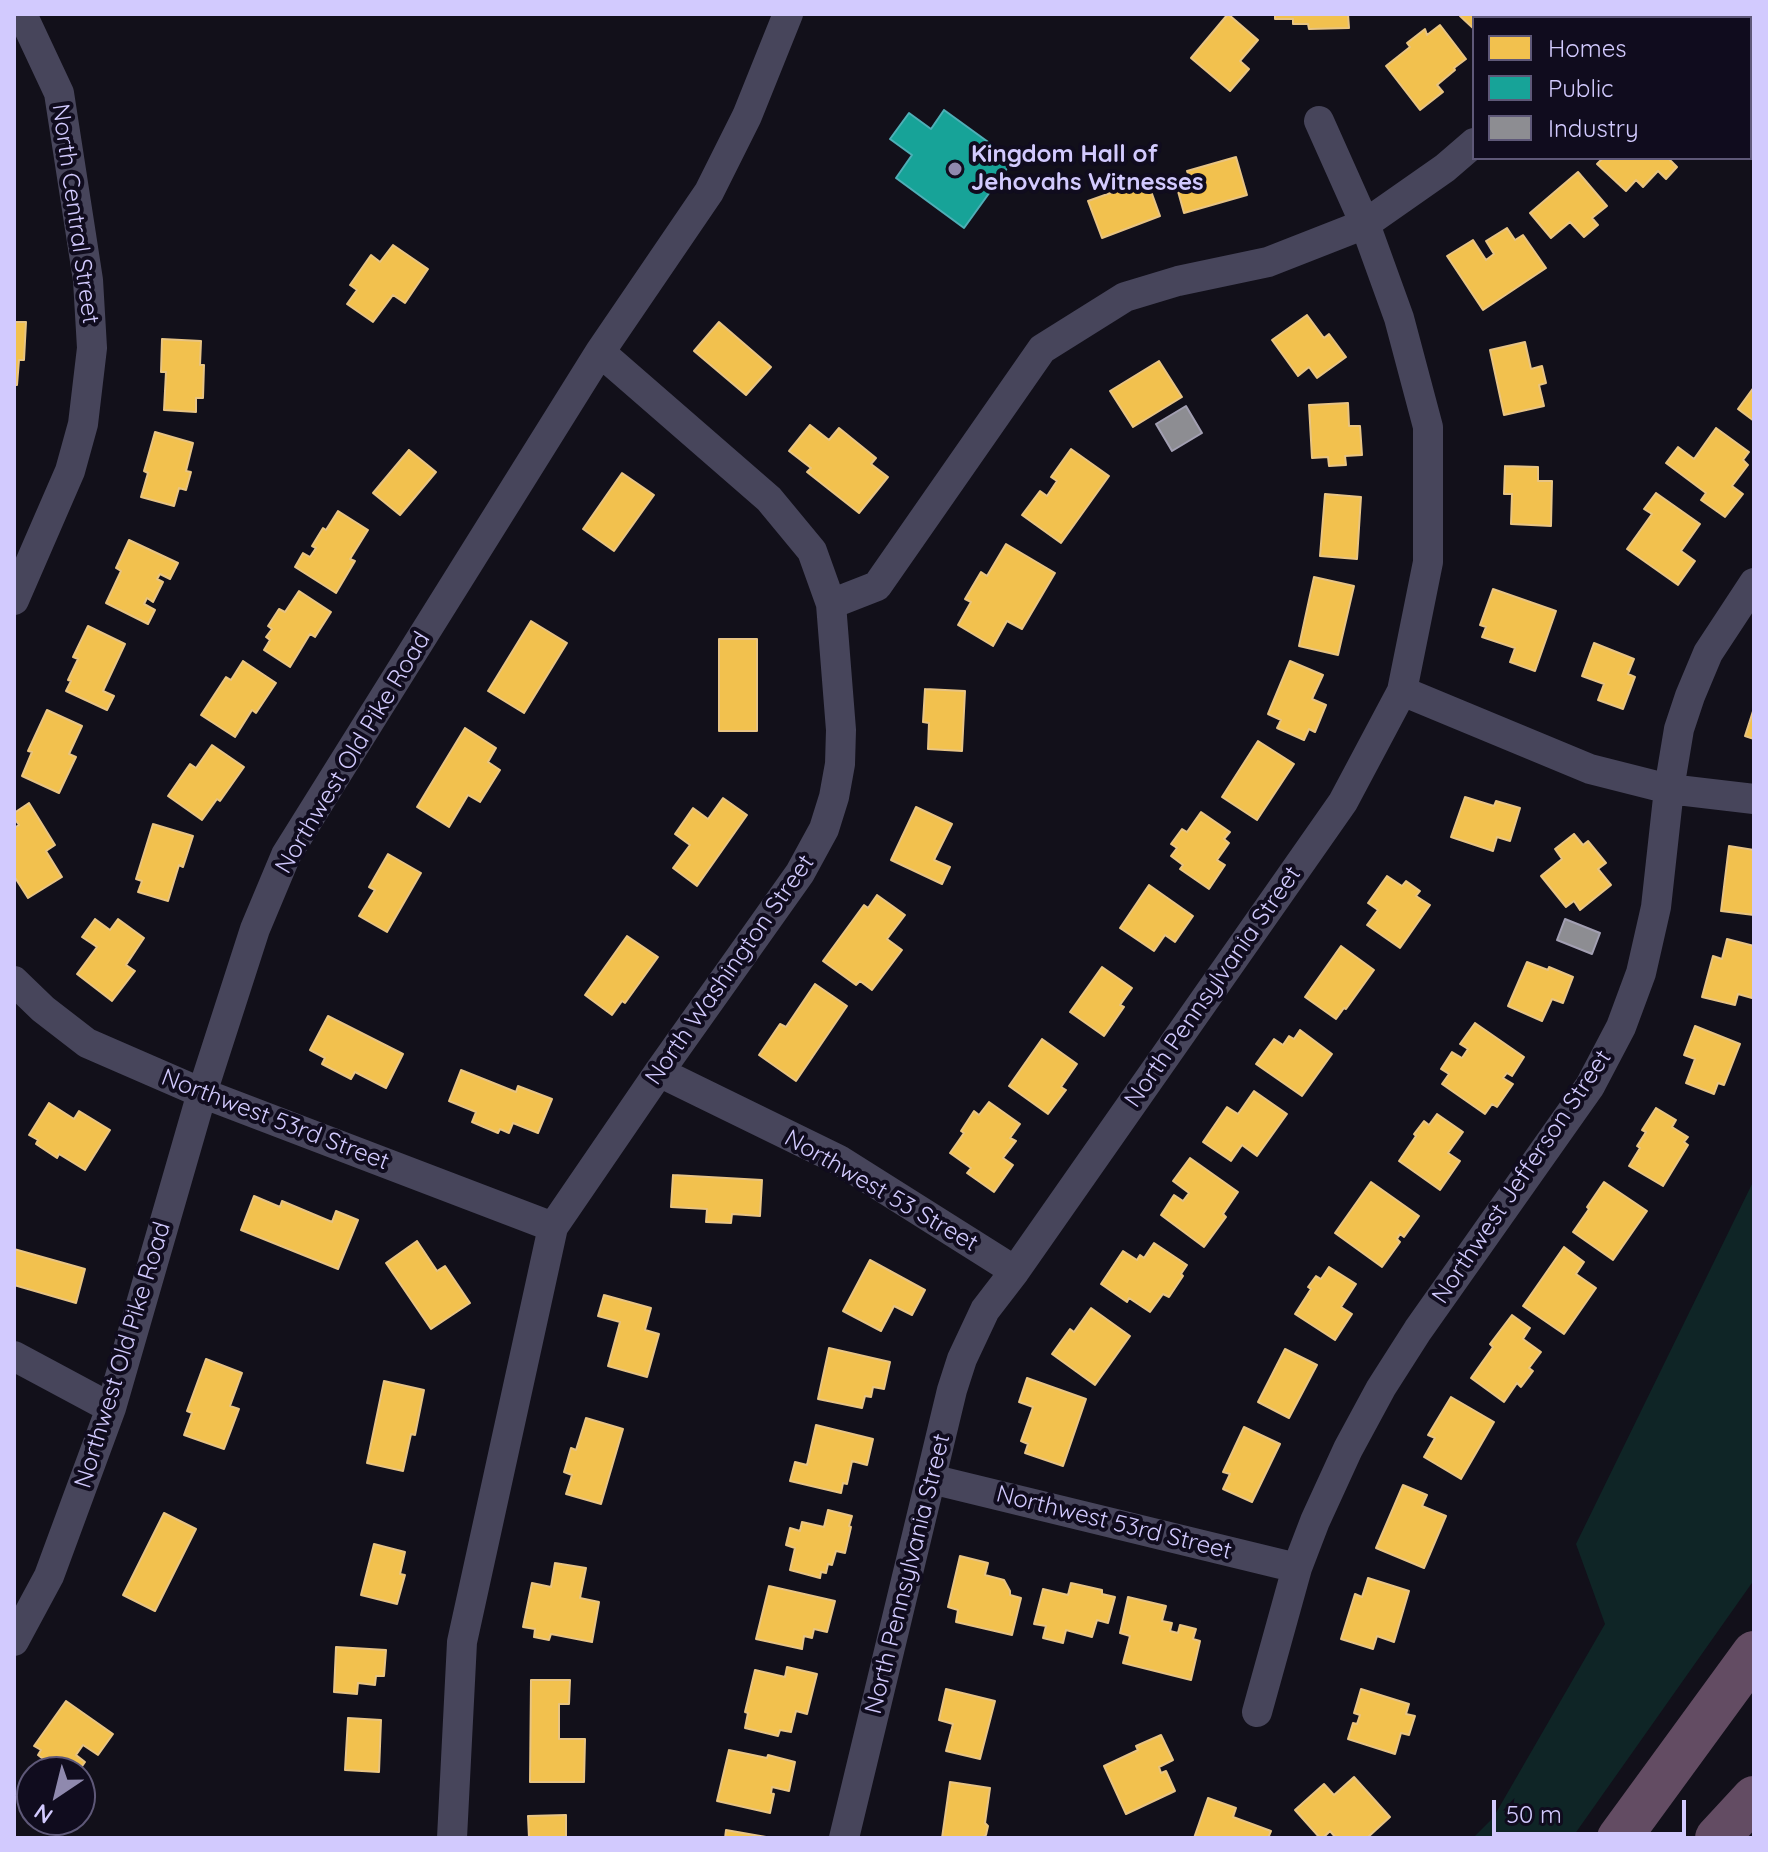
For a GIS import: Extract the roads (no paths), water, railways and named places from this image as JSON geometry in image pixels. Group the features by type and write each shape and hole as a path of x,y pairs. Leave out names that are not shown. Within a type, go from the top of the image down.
{"highway":[{"path":"1619,1838 1754,1653"},
{"path":"1717,1838 1754,1798"}],"street":[{"name":"North Central Street","path":"14,600 70,471 83,424 92,348 88,280 59,93 22,14"},
{"name":"Northwest Old Pike Road","path":"14,1641 49,1576 111,1408 202,1093 255,929 286,855 600,352 709,192 747,116 788,14"},
{"name":"North Pennsylvania Street","path":"844,1838 952,1390 962,1359 985,1310 1343,802 1402,691 1428,562 1428,427 1399,318 1365,224 1319,121"},
{"path":"831,604 877,586 1042,349 1125,297 1178,281 1268,262 1365,224 1445,168 1472,145"},
{"name":"North Washington Street","path":"452,1838 462,1642 553,1227 800,873 824,829 840,764 841,730 831,604 812,551 769,499 600,352"},
{"name":"Northwest Jefferson Street","path":"1257,1712 1297,1568 1348,1449 1381,1388 1418,1330 1590,1086 1621,1027 1641,973 1656,907 1679,729 1708,653 1754,583"},
{"path":"1402,691 1590,769 1669,789 1754,799"},
{"name":"Northwest 53rd Street","path":"14,981 43,1009 87,1043 202,1093 553,1227"},
{"name":"Northwest 53 Street","path":"659,1072 839,1160 1015,1271"},
{"path":"14,1356 111,1408"},
{"name":"Northwest 53rd Street","path":"931,1479 1297,1568"}],"place":[{"name":"Kingdom Hall of Jehovahs Witnesses","path":"955,169"}]}
